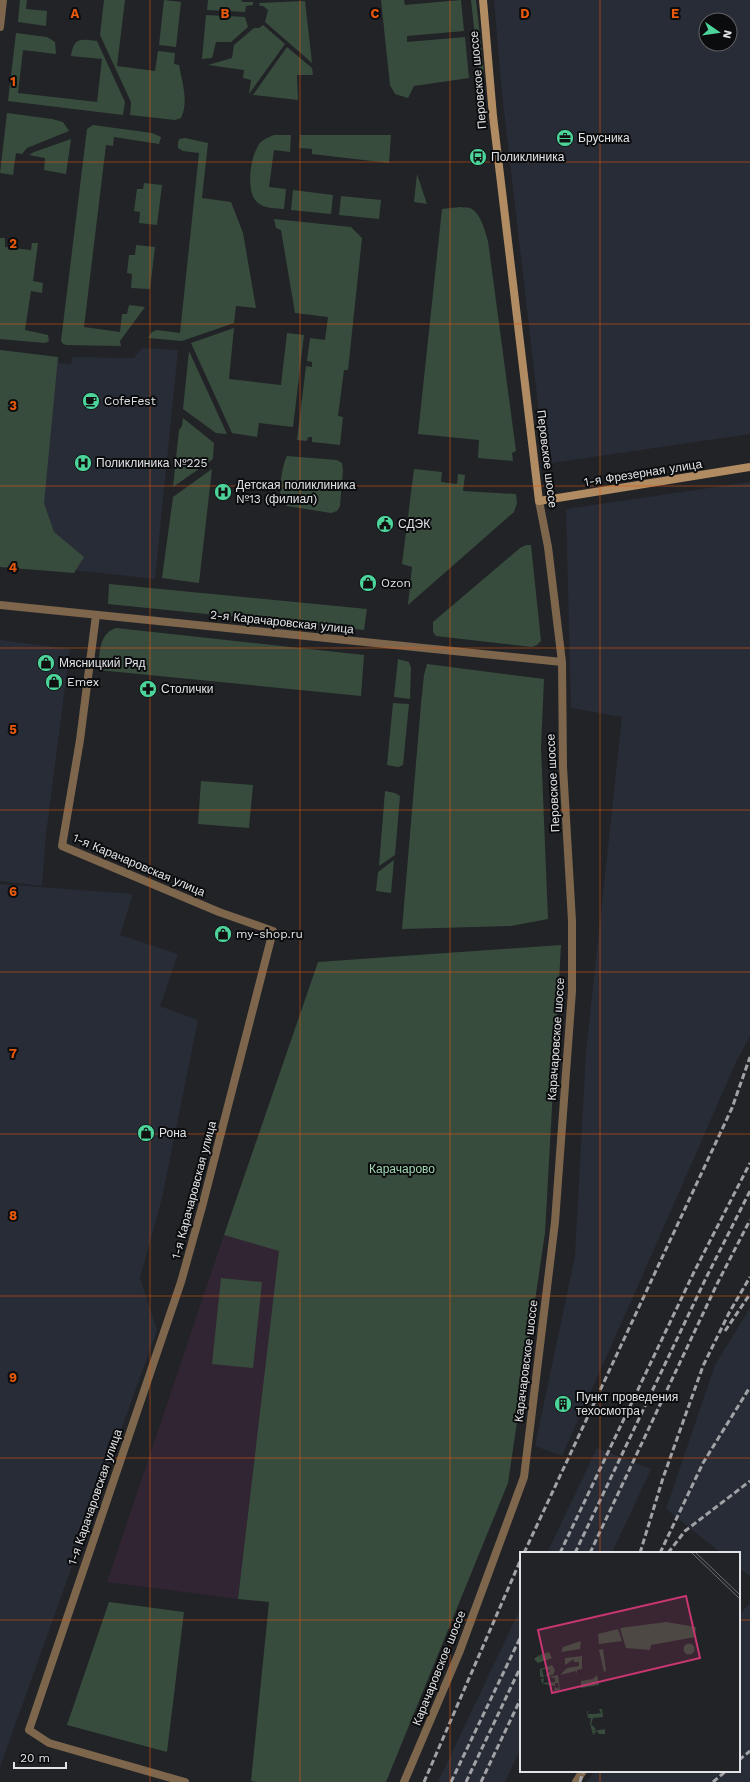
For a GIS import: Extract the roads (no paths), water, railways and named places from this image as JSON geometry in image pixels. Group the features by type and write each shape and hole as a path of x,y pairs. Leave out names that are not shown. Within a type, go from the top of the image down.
{"street":[{"path":"0,27 3,0"},
{"name":"Перовское шоссе","path":"483,0 493,116 539,501 548,547 562,662 563,767 572,921"},
{"name":"1-я Фрезерная улица","path":"539,501 750,467"},
{"name":"2-я Карачаровская улица","path":"0,605 562,662"},
{"name":"1-я Карачаровская улица","path":"96,615 80,740 62,846 219,912 273,931 202,1207 181,1282 29,1730 49,1743 185,1782"},
{"name":"Карачаровское шоссе","path":"404,1782 459,1653 524,1477 556,1222 572,991 572,921"},
{"path":"576,1782 582,1772"}],"railway":[{"path":"524,1552 732,1108 750,1057"},
{"path":"560,1552 694,1272 750,1163"},
{"path":"575,1552 706,1278 750,1191"},
{"path":"590,1552 717,1284 750,1220"},
{"path":"640,1552 663,1478 703,1366 729,1313 750,1277"},
{"path":"725,1331 750,1294"},
{"path":"660,1552 703,1463 750,1387"},
{"path":"669,1552 685,1531 750,1481"},
{"path":"424,1782 520,1561"},
{"path":"451,1782 520,1638"},
{"path":"466,1782 520,1668"},
{"path":"481,1782 520,1700"},
{"path":"740,1759 750,1751"},
{"path":"580,1782 583,1772"},
{"path":"713,1782 725,1772"}],"place":[{"name":"Брусника","path":"565,138"},
{"name":"Поликлиника","path":"478,157"},
{"name":"CofeFest","path":"91,401"},
{"name":"Поликлиника №225","path":"83,463"},
{"name":"Детская поликлиника №13 (филиал)","path":"223,492"},
{"name":"СДЭК","path":"385,524"},
{"name":"Ozon","path":"368,583"},
{"name":"Мясницкий Ряд","path":"46,663"},
{"name":"Emex","path":"54,682"},
{"name":"Столички","path":"148,689"},
{"name":"my-shop.ru","path":"223,934"},
{"name":"Рона","path":"146,1133"},
{"name":"Пункт проведения техосмотра","path":"563,1404"}],"park label":[{"name":"Карачарово","path":"402,1169"}]}
